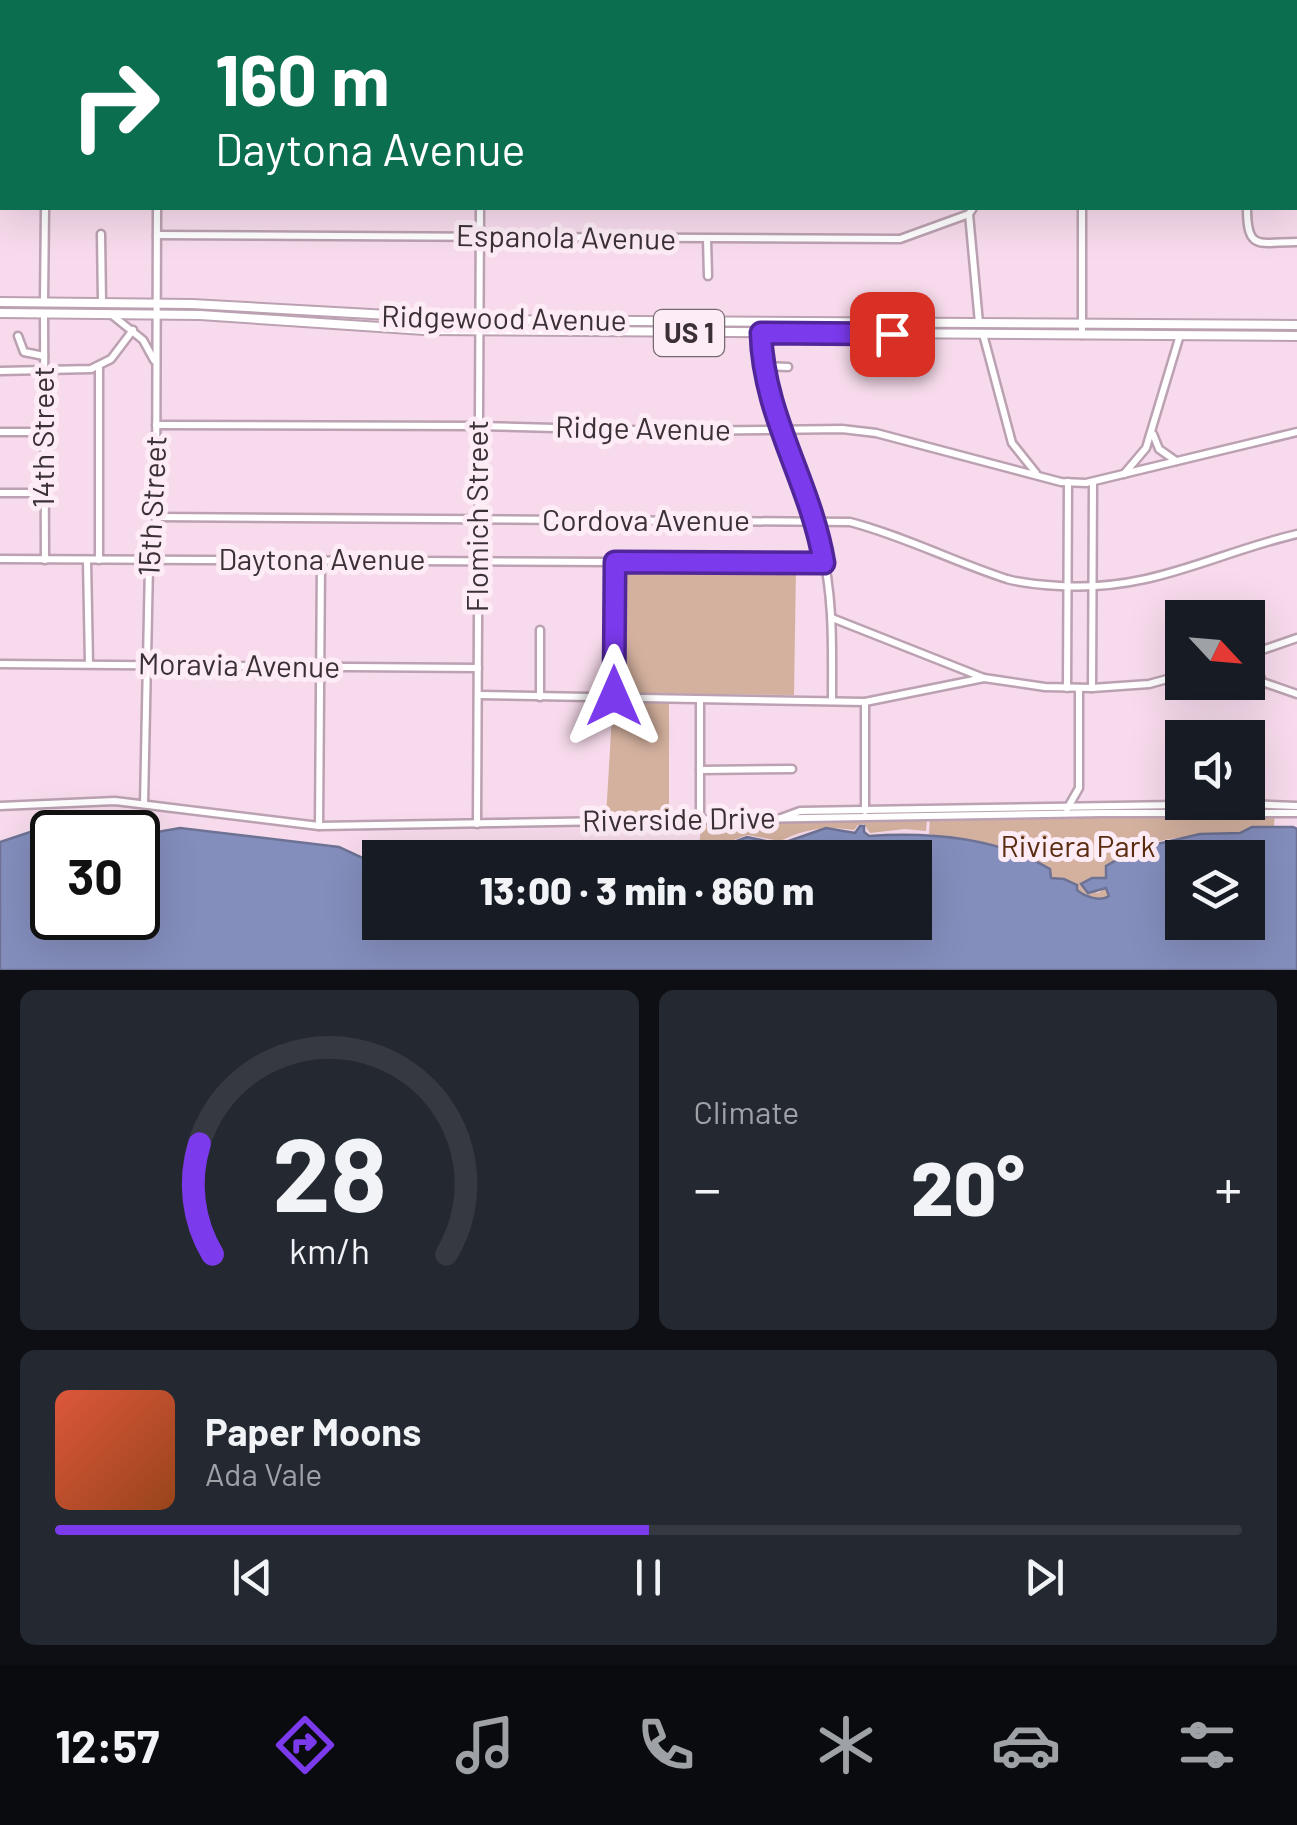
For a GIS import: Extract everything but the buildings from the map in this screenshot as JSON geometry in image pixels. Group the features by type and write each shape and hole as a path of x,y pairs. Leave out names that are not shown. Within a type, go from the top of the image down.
{"main road":[{"name":"US 1","path":"0,302 157,304"},
{"path":"26,314 44,302"},
{"path":"44,314 64,302"},
{"name":"Ridgewood Avenue","path":"157,304 479,320 1297,325"},
{"name":"US 1","path":"0,313 157,314"},
{"name":"Ridgewood Avenue","path":"157,314 479,331 1297,336"},
{"path":"1270,336 1284,325"}],"street":[{"path":"44,210 44,302"},
{"name":"15th Street","path":"144,804 148,564 155,551 156,518 157,210"},
{"name":"Flomich Street","path":"477,824 480,210"},
{"path":"1082,210 1082,334"},
{"path":"1247,210 1250,238 1257,242 1297,242"},
{"path":"971,211 978,323"},
{"name":"Espanola Avenue","path":"158,235 900,239 971,211"},
{"path":"101,234 102,303"},
{"path":"707,239 708,276"},
{"name":"14th Street","path":"44,314 45,560"},
{"path":"111,314 143,340 156,364"},
{"path":"761,322 763,366 779,429 824,563 832,618 832,700"},
{"path":"0,371 80,372 111,359 133,330"},
{"path":"983,334 1012,442 1037,474"},
{"path":"1123,475 1140,458 1152,432 1180,335"},
{"path":"18,336 24,352 44,356"},
{"path":"99,366 99,560"},
{"path":"763,366 788,367"},
{"name":"Ridge Avenue","path":"156,424 876,433 1068,482 1094,482 1297,432"},
{"path":"0,432 44,432"},
{"path":"1152,432 1159,449 1178,462"},
{"path":"1068,482 1068,688"},
{"path":"1092,688 1094,482"},
{"path":"0,493 44,493"},
{"name":"Cordova Avenue","path":"156,518 850,522 1008,579 1068,586 1118,586 1171,575 1297,534"},
{"name":"Daytona Avenue","path":"0,559 824,563"},
{"path":"87,560 88,664"},
{"path":"319,826 321,560"},
{"path":"614,696 615,562"},
{"path":"832,618 984,678 1068,688 1165,680"},
{"path":"540,630 540,697"},
{"path":"1265,648 1297,638"},
{"name":"Moravia Avenue","path":"0,664 478,668"},
{"path":"479,695 865,702 984,678"},
{"path":"1265,683 1297,694"},
{"path":"1067,810 1078,788 1079,688"},
{"path":"700,700 700,819"},
{"path":"865,702 865,814 1297,809"},
{"path":"700,770 792,770"},
{"path":"1078,788 1090,810"},
{"name":"Riverside Drive","path":"0,806 116,801 319,826 865,814 940,816 1067,810"},
{"path":"1067,810 1079,814 1090,810"}],"green space":[{"path":"619,565 796,568 794,695 618,693"},
{"path":"613,699 669,702 669,816 606,817"},
{"name":"Riviera Park","path":"1265,812 1275,812 1274,826 1162,840 1129,853 1106,878 1092,878 1081,885 1098,893 1106,888 1109,896 1101,900 1084,895 1064,879 1051,878 1022,853 929,834 930,816 1165,813 1165,820 1265,820"},
{"path":"927,819 926,831 870,833 864,824 854,830 807,831 783,840 747,835 734,840 700,840 701,822"}],"water":[{"path":"864,826 869,836 963,839 1008,850 1050,869 1051,878 1064,879 1077,885 1084,895 1102,899 1109,896 1106,888 1088,893 1081,884 1092,878 1106,878 1106,866 1136,849 1165,842 1165,940 1265,940 1265,840 1174,840 1200,834 1240,833 1252,827 1297,829 1297,970 0,970 0,842 30,832 30,940 160,940 160,832 180,828 339,847 362,858 362,940 932,940 932,840 792,840 826,828 855,833"}],"route":[{"path":"614,696 615,562 824,563 767,391 761,333 892,334"}]}
